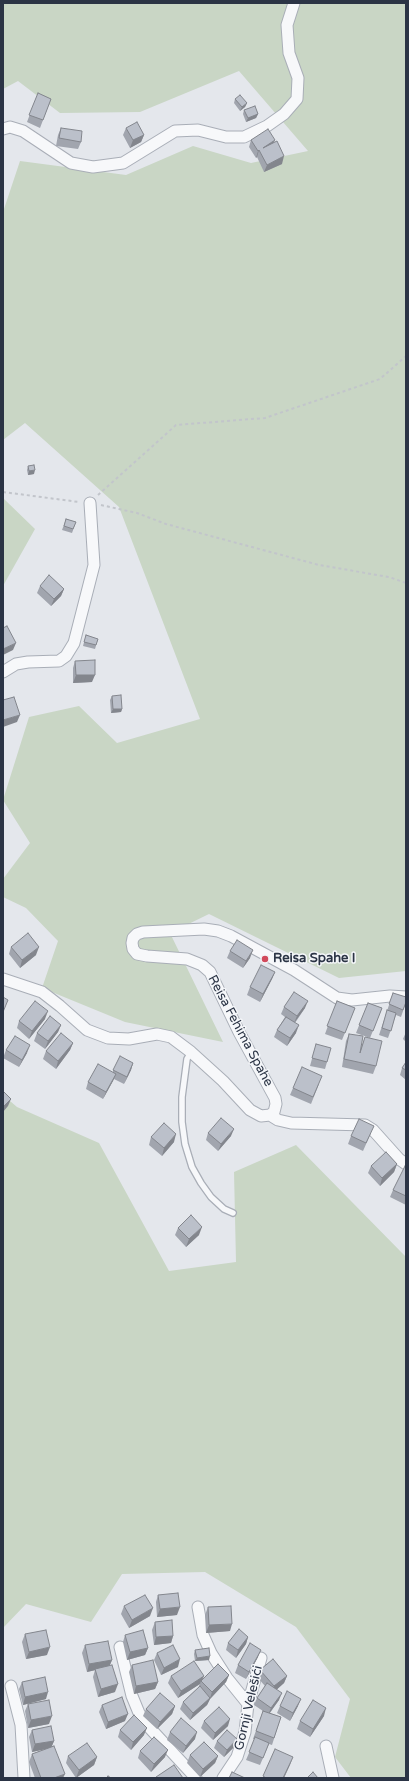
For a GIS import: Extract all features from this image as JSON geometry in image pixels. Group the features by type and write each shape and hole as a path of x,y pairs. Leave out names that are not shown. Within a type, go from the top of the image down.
{"street":[{"path":"3,129 10,128 23,131 72,163 93,167 123,163 175,131 198,130 226,137 244,137 267,126 284,114 297,99 298,78 289,53 287,25 294,3"},
{"path":"3,672 16,664 59,661 66,656 74,643 94,565 90,503"},
{"name":"Reisa Fehima Spahe","path":"270,1115 276,1109 272,1091 239,1032 210,972 202,965 187,959 142,956 137,954 133,950 132,943 133,938 137,934 143,932 204,929 218,931 231,936 294,970 337,998 352,1000 390,996 406,997"},
{"path":"3,979 42,992 86,1030 108,1038 129,1039 157,1034 171,1037 191,1052 223,1081 250,1110 261,1116 270,1115 278,1120 291,1123 365,1125 373,1130 395,1155 406,1164"},
{"path":"198,1607 203,1635 211,1653 227,1678 248,1704"},
{"path":"120,1647 132,1696 139,1713 147,1725 196,1778"},
{"name":"Gornji Velešići","path":"223,1778 237,1757 241,1745 245,1732 248,1704 261,1658"},
{"path":"11,1686 22,1725 24,1778"},
{"path":"326,1746 333,1778"}],"lane":[{"path":"191,1052 187,1059 182,1097 182,1122 185,1144 192,1167 201,1183 211,1197 224,1209 233,1213"}],"path":[{"path":"90,503 176,424 265,418 380,379 406,356"},
{"path":"3,492 90,503 137,513 173,526 320,565 389,578 406,584"}],"green space":[{"path":"3,3 406,3 406,971 339,978 209,914 170,933 223,1042 125,1022 42,988 58,941 26,908 3,897 3,879 30,843 3,800 29,717 79,706 117,743 200,719 119,507 25,423 3,440 3,212 20,161 126,175 193,146 251,163 308,151 239,71 140,112 60,113 18,81 3,89"},
{"path":"3,498 35,529 3,586"},
{"path":"3,1095 17,1107 99,1143 169,1271 236,1262 234,1172 296,1145 406,1257 406,1778 351,1778 335,1757 350,1699 296,1627 205,1572 122,1574 91,1622 26,1604 3,1628"}],"building":[{"path":"38,93 51,99 43,120 29,115"},
{"path":"240,95 247,103 242,107 235,99"},
{"path":"255,106 258,114 248,118 244,110"},
{"path":"137,122 144,135 133,140 126,128"},
{"path":"61,128 82,131 81,142 59,138"},
{"path":"268,129 275,140 263,148 277,141 284,156 267,165 259,150 258,151 251,140"},
{"path":"34,465 35,470 29,471 28,466"},
{"path":"66,519 76,522 73,529 64,526"},
{"path":"49,575 64,589 54,599 40,586"},
{"path":"7,626 16,643 3,649 3,628"},
{"path":"86,635 98,639 96,645 84,642"},
{"path":"95,660 95,675 76,675 75,661"},
{"path":"121,695 122,709 113,709 112,696"},
{"path":"14,697 20,715 3,720 3,700"},
{"path":"28,933 39,947 22,960 11,947"},
{"path":"237,940 253,950 246,961 230,951"},
{"path":"261,965 275,972 263,994 250,987"},
{"path":"294,992 308,1001 297,1016 284,1007"},
{"path":"393,993 406,997 403,1010 389,1004"},
{"path":"3,997 8,1000 3,1012"},
{"path":"35,1001 48,1011 32,1031 19,1021"},
{"path":"337,1001 355,1008 345,1033 327,1026"},
{"path":"368,1003 382,1008 373,1031 359,1025"},
{"path":"387,1010 396,1013 391,1031 382,1028"},
{"path":"50,1016 61,1025 48,1041 37,1033"},
{"path":"286,1017 299,1025 290,1038 277,1030"},
{"path":"61,1033 73,1043 58,1061 46,1051"},
{"path":"349,1034 363,1036 360,1053 365,1037 382,1041 376,1066 344,1059"},
{"path":"15,1036 30,1045 22,1060 6,1050"},
{"path":"316,1044 331,1048 327,1062 312,1058"},
{"path":"120,1056 133,1063 127,1077 113,1070"},
{"path":"406,1062 406,1070 402,1068"},
{"path":"98,1064 116,1074 106,1092 88,1082"},
{"path":"302,1067 322,1076 313,1097 293,1088"},
{"path":"3,1091 11,1099 3,1107"},
{"path":"221,1118 234,1129 221,1144 208,1133"},
{"path":"359,1119 374,1126 366,1143 351,1136"},
{"path":"164,1123 176,1134 164,1148 151,1137"},
{"path":"386,1152 397,1164 382,1178 371,1166"},
{"path":"405,1166 406,1167 406,1196 393,1190"},
{"path":"191,1215 202,1227 189,1239 178,1228"},
{"path":"178,1593 180,1607 160,1609 158,1595"},
{"path":"145,1595 153,1608 132,1620 124,1606"},
{"path":"231,1606 232,1624 209,1625 208,1607"},
{"path":"172,1620 173,1636 156,1637 155,1622"},
{"path":"239,1629 248,1637 238,1650 228,1643"},
{"path":"46,1630 50,1647 29,1652 25,1634"},
{"path":"143,1630 148,1648 130,1652 125,1635"},
{"path":"108,1641 112,1660 89,1664 85,1645"},
{"path":"250,1643 261,1650 249,1672 238,1665"},
{"path":"173,1645 180,1659 164,1668 157,1653"},
{"path":"209,1648 210,1656 197,1658 195,1650"},
{"path":"273,1659 287,1676 274,1686 260,1670"},
{"path":"153,1660 158,1682 136,1686 132,1665"},
{"path":"194,1661 204,1676 181,1691 171,1676"},
{"path":"218,1664 229,1675 212,1692 201,1681"},
{"path":"112,1665 118,1684 101,1689 95,1669"},
{"path":"45,1677 48,1692 25,1697 22,1682"},
{"path":"267,1683 282,1693 271,1708 257,1698"},
{"path":"200,1686 210,1698 193,1713 183,1702"},
{"path":"287,1691 301,1699 293,1713 280,1706"},
{"path":"160,1693 175,1706 160,1722 146,1709"},
{"path":"122,1697 128,1714 108,1722 102,1705"},
{"path":"49,1700 52,1716 31,1720 28,1704"},
{"path":"313,1700 326,1708 313,1729 300,1721"},
{"path":"219,1707 230,1719 215,1733 204,1721"},
{"path":"263,1711 281,1717 274,1738 256,1731"},
{"path":"134,1715 147,1728 133,1742 120,1730"},
{"path":"181,1718 197,1732 186,1746 170,1732"},
{"path":"51,1726 54,1741 35,1744 32,1730"},
{"path":"227,1730 237,1739 227,1750 217,1741"},
{"path":"154,1737 168,1750 154,1764 140,1751"},
{"path":"255,1737 269,1743 263,1758 249,1752"},
{"path":"204,1742 218,1756 203,1769 190,1755"},
{"path":"87,1743 97,1757 79,1770 68,1756"},
{"path":"54,1746 65,1774 54,1778 41,1778 32,1754"},
{"path":"275,1749 293,1757 283,1778 266,1778 263,1776"},
{"path":"174,1765 183,1778 156,1778 156,1777"},
{"path":"232,1772 245,1778 229,1778"},
{"path":"313,1772 318,1778 307,1778"}],"place":[{"name":"Reisa Spahe I","path":"265,959"}]}
